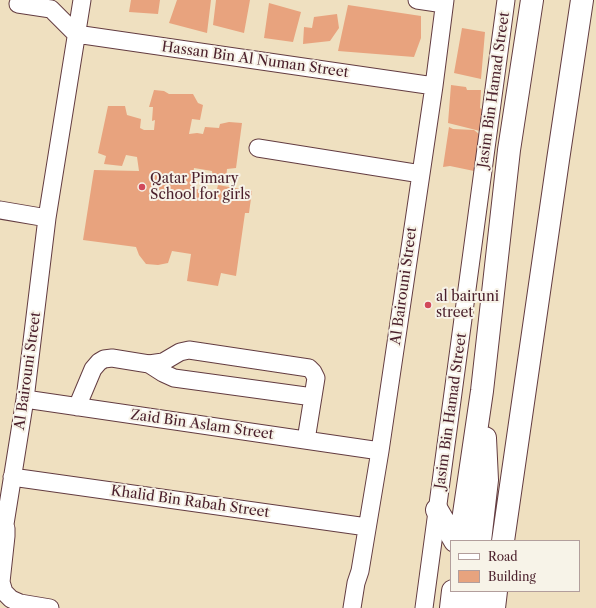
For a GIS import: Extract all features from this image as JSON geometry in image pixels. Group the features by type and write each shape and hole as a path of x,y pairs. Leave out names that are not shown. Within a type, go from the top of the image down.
{"main road":[{"name":"Jasim Bin Hamad Street","path":"460,540 482,391 509,150 532,0"},
{"path":"503,540 582,0"},
{"path":"480,540 486,480 486,442 482,391"},
{"path":"508,506 515,519 516,528 514,540"},
{"path":"438,510 454,540"},
{"path":"451,608 453,592"},
{"path":"472,608 474,592"},
{"path":"494,608 496,592"},
{"path":"505,608 507,592"}],"street":[{"name":"Al Bairouni Street","path":"0,540 5,524 25,399 47,218 82,0"},
{"path":"417,0 445,2"},
{"name":"Jasim Bin Hamad Street","path":"424,608 506,0"},
{"name":"Al Bairouni Street","path":"352,608 368,527 380,450 445,2"},
{"path":"18,4 51,9 76,34"},
{"name":"Hassan Bin Al Numan Street","path":"76,34 434,86"},
{"path":"258,148 420,174"},
{"path":"0,210 47,218"},
{"path":"77,407 93,369 104,359 112,358 149,364 164,362 180,352 189,350 303,366 309,368 316,378 306,440"},
{"path":"149,364 174,378 313,397"},
{"name":"Zaid Bin Aslam Street","path":"25,399 380,450"},
{"name":"Khalid Bin Rabah Street","path":"12,477 368,527"},
{"name":"Al Bairouni Street","path":"5,524 6,536 1,582 4,592 11,599 20,603 50,608"},
{"name":"Al Bairouni Street","path":"358,608 361,583 360,571"},
{"path":"0,603 8,608"}],"building":[{"path":"131,0 160,0 158,14 129,12"},
{"path":"177,0 211,0 207,33 169,23"},
{"path":"216,0 250,0 244,33 213,25"},
{"path":"269,3 301,12 293,42 264,38"},
{"path":"348,5 421,16 421,38 414,57 338,51"},
{"path":"337,14 339,28 330,41 303,44 304,27 312,28 314,17"},
{"path":"462,28 485,32 481,79 454,73"},
{"path":"451,85 466,87 467,90 481,90 480,108 487,113 484,132 448,123"},
{"name":"Qatar Pimary School for girls","path":"154,90 164,91 169,94 193,94 198,103 203,105 200,120 192,119 189,134 203,134 205,127 219,128 220,124 229,122 242,123 236,168 227,169 226,178 213,178 212,171 194,168 191,188 216,193 218,185 252,191 249,213 245,213 236,276 221,273 218,286 187,281 191,254 172,251 168,263 158,265 146,264 139,255 136,247 83,240 94,170 139,171 137,157 126,155 122,166 104,164 106,156 98,153 108,106 125,106 127,115 141,119 140,128 144,130 154,130 155,120 152,121 153,107 149,107"},
{"path":"449,127 453,129 474,130 480,135 474,171 450,166 443,167"}],"place":[{"name":"Qatar Pimary School for girls","path":"142,187"},
{"name":"al bairuni street","path":"428,305"}]}
